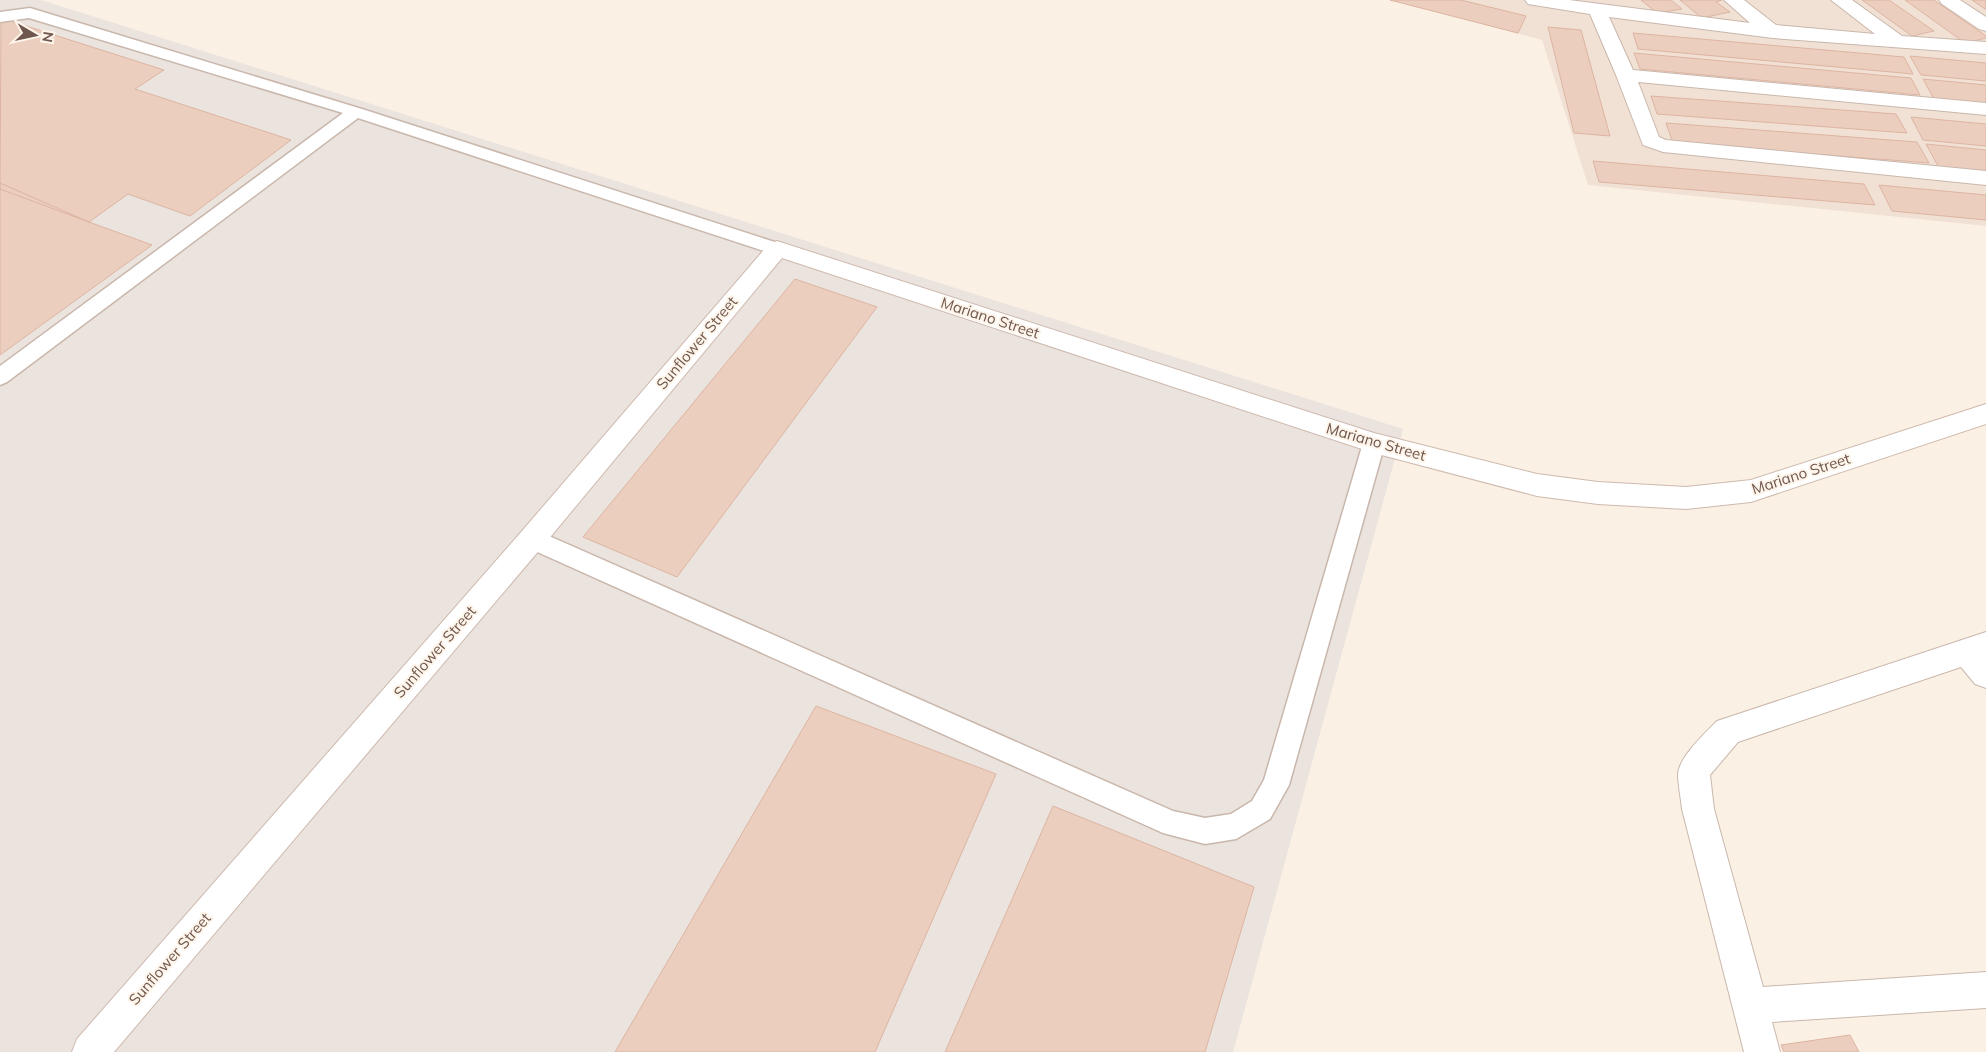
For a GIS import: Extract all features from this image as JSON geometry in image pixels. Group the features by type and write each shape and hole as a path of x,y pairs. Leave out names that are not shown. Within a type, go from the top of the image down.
{"street":[{"path":"1534,0 1638,16 1773,32 1986,48"},
{"path":"1619,0 1638,16"},
{"path":"1733,0 1773,32"},
{"path":"1840,0 1898,42"},
{"path":"1948,0 1986,25"},
{"path":"1596,10 1626,75 1650,141 1663,146 1986,178"},
{"path":"1626,75 1986,109"},
{"name":"Mariano Street","path":"777,249 1374,444 1536,485 1598,493 1686,498 1751,491 1986,414"},
{"name":"Sunflower Street","path":"90,1052 532,539 777,249"},
{"path":"1762,1052 1698,809 1694,772 1709,751 1728,731 1980,657"},
{"path":"1749,1006 1986,990"}],"lane":[{"path":"0,18 30,12 356,112 777,249"},
{"path":"0,377 356,112"},
{"path":"532,539 1172,824 1205,831 1236,826 1261,810 1276,785 1374,444"}],"shaded area":[{"path":"0,0 41,0 1403,429 1233,1052 0,1052"},
{"path":"1390,0 1986,0 1986,226 1588,185 1542,40"}],"building":[{"path":"1390,0 1461,0 1526,16 1518,33"},
{"path":"1641,0 1671,0 1682,9 1657,13"},
{"path":"1680,0 1722,0 1716,2 1730,12 1702,18"},
{"path":"1862,0 1889,0 1934,31 1912,36"},
{"path":"1905,0 1934,0 1986,36 1986,38 1965,43"},
{"path":"1972,0 1986,0 1986,9 1985,9"},
{"path":"1,18 164,70 135,89 291,140 190,216 128,194 89,222 0,189"},
{"path":"1548,27 1581,30 1610,136 1574,133"},
{"path":"1633,33 1904,57 1913,74 1638,49"},
{"path":"1634,53 1911,78 1920,95 1640,69"},
{"path":"1910,56 1986,63 1986,81 1921,75"},
{"path":"1923,79 1986,85 1986,104 1934,99"},
{"path":"1651,96 1896,114 1907,133 1657,114"},
{"path":"1911,117 1986,124 1986,146 1923,140"},
{"path":"1666,123 1917,142 1929,163 1673,143"},
{"path":"1926,144 1986,150 1986,173 1939,168"},
{"path":"1593,161 1864,184 1875,205 1599,182"},
{"path":"0,183 89,222 152,245 0,355"},
{"path":"1879,185 1986,195 1986,220 1892,211"},
{"path":"795,279 877,307 677,577 583,537"},
{"path":"816,706 996,774 875,1052 615,1052"},
{"path":"1053,806 1254,887 1205,1052 945,1052"},
{"path":"1850,1035 1859,1052 1784,1052 1781,1045"}]}
